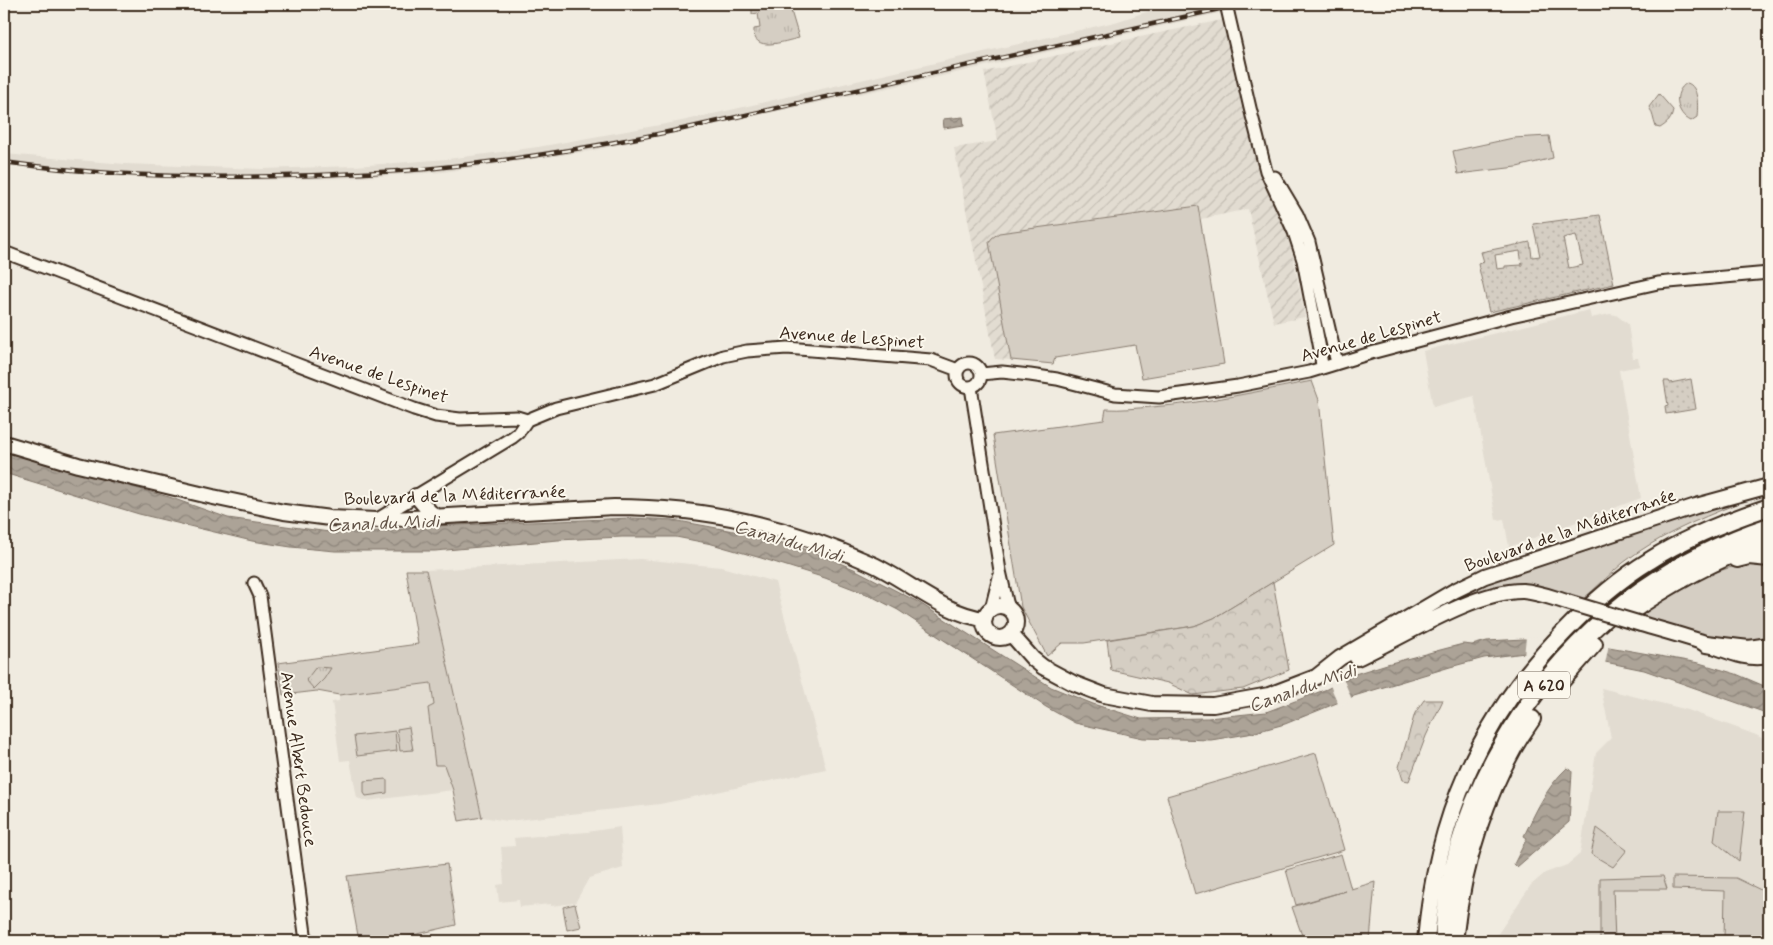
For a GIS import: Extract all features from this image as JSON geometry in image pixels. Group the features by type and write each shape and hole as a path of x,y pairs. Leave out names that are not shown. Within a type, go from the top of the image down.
{"highway":[{"name":"A 620","path":"1426,941 1433,882 1444,836 1458,793 1485,736 1518,684 1544,653 1590,606 1649,560 1690,538 1732,519 1769,507"},
{"name":"A 620","path":"1443,941 1450,884 1461,840 1472,808 1481,785 1509,734 1538,692 1569,654 1594,629 1641,590 1707,551 1745,534 1769,526"},
{"path":"1454,941 1462,890 1480,824 1501,774 1525,728 1552,692 1601,636 1644,602 1682,579 1769,539"},
{"path":"1713,564 1749,556 1769,558"},
{"path":"1706,644 1749,650 1769,646"}],"main road":[{"name":"Boulevard de la Méditerranée","path":"4,443 78,465 220,499 284,512 330,518 376,520 605,508 641,508 698,512 744,520 823,543 875,565 954,610 988,614"},
{"name":"Boulevard de la Méditerranée","path":"1011,634 1033,659 1057,676 1104,695 1152,704 1213,705 1246,700 1292,687 1316,677 1340,658 1454,591 1485,576 1696,506 1769,486"},
{"path":"416,496 437,517"},
{"path":"1316,677 1432,620 1486,598 1509,592 1523,591 1546,595 1730,653 1752,658 1769,656"},
{"path":"1003,607 1010,610 1016,619 1016,624 1011,634 1003,638 990,635 985,628 988,614 1003,607"}],"street":[{"path":"1226,4 1264,162 1273,187 1294,232 1303,260 1322,367"},
{"path":"1264,162 1294,208 1309,242 1337,363"},
{"name":"Avenue de Lespinet","path":"4,252 414,409 436,416 460,419 517,417 527,420 556,408 655,384 724,356 747,351 787,348 931,360 958,370 963,365 970,363 976,366 981,374 1002,372 1030,375 1115,394 1158,397 1238,386 1309,372 1512,316 1658,283 1769,273"},
{"path":"958,370 957,377 960,383 970,387"},
{"path":"970,387 978,382 981,374"},
{"path":"970,387 1000,571 1010,610"},
{"path":"376,520 513,437 527,420"},
{"path":"988,614 998,586 1000,571"},
{"name":"Avenue Albert Bedouce","path":"254,583 260,596 306,941"}],"shaded area":[{"path":"1171,4 1259,4 911,83 590,151 442,172 347,178 198,180 124,177 4,165 4,154 125,164 263,169 355,166 448,159 538,147 682,121 1115,22"},
{"path":"1222,20 1253,149 1285,226 1292,251 1305,317 1274,323 1248,209 1201,219 1198,206 989,242 1011,360 995,359 954,148 998,141 984,72"},
{"path":"1589,310 1591,318 1610,314 1616,315 1628,324 1633,358 1638,358 1640,366 1619,370 1641,498 1509,547 1504,519 1496,520 1474,396 1433,407 1423,351"},
{"path":"640,559 721,567 775,582 826,769 660,804 508,821 482,817 426,570"},
{"path":"431,683 434,706 428,707 435,764 444,765 450,775 453,790 366,801 357,798 350,760 340,761 332,702 339,701 339,695"},
{"path":"1601,688 1688,710 1756,735 1769,742 1769,941 1493,941 1531,885 1545,873 1567,865 1580,854 1596,753 1611,738"},
{"path":"620,827 623,868 589,878 575,903 520,907 519,900 499,902 497,885 504,884 501,847 515,846 514,838 587,832"}],"green space":[{"path":"755,4 789,4 799,38 770,44 763,44 758,41 755,37 754,29 760,28 758,13 752,14"},
{"path":"1687,83 1696,92 1697,117 1691,121 1682,113 1678,103 1679,92"},
{"path":"1659,94 1673,110 1672,116 1660,128 1656,127 1649,107"},
{"path":"1549,136 1553,158 1517,167 1458,174 1453,151 1513,138"},
{"path":"1198,206 1224,364 1142,378 1135,345 1055,358 1053,364 1011,360 989,242 992,238 999,233"},
{"path":"1600,215 1614,284 1489,312 1478,264 1484,262 1481,252 1530,242 1532,257 1540,256 1533,224","holes":["1576,235 1583,265 1569,268 1563,238","1520,251 1522,265 1505,266 1505,268 1497,269 1495,255"]},
{"path":"1691,379 1696,409 1666,414 1665,406 1668,405 1664,381 1669,381 1670,383"},
{"path":"1312,381 1319,400 1334,545 1214,618 1194,626 1084,643 1062,643 1047,656 1021,607 993,435 1104,420 1106,409 1129,409 1192,403"},
{"path":"1736,501 1736,504 1692,523 1649,545 1623,563 1583,599 1545,588 1516,584 1495,587 1461,599 1460,596 1476,586 1545,560"},
{"path":"1751,563 1769,567 1769,639 1753,643 1708,638 1639,617 1664,598 1692,582 1721,570"},
{"path":"406,570 426,570 482,817 459,821 453,790 444,765 435,765 428,708 434,705 431,683 339,695 317,691 283,695 278,663 418,644"},
{"path":"1273,582 1289,670 1243,689 1193,695 1168,683 1111,670 1107,640 1194,626 1214,618"},
{"path":"316,667 331,668 314,689 306,680"},
{"path":"1424,700 1443,700 1426,736 1409,781 1403,780 1399,767 1415,713"},
{"path":"409,727 413,750 400,751 397,729"},
{"path":"395,731 397,751 357,756 354,736"},
{"path":"1316,753 1344,850 1195,894 1167,796"},
{"path":"386,779 387,793 366,796 364,793 364,781"},
{"path":"1718,811 1745,811 1739,861 1714,841"},
{"path":"1597,828 1627,850 1613,867 1591,854"},
{"path":"1341,854 1351,889 1375,882 1370,941 1304,941 1292,907 1345,891 1296,905 1286,870"},
{"path":"447,864 456,925 388,941 359,941 347,876"},
{"path":"1663,876 1667,889 1613,889 1615,941 1600,941 1600,878"},
{"path":"1673,877 1736,878 1769,894 1769,941 1724,941 1725,891 1673,889"},
{"path":"575,904 581,927 567,930 563,907"}],"water":[{"path":"963,117 964,125 944,128 943,119"},
{"path":"4,452 169,497 228,518 329,532 386,531 432,526 631,518 673,520 750,534 808,550 854,569 918,602 1051,687 1093,704 1141,719 1208,718 1266,712 1327,689 1355,674 1387,664 1463,644 1472,645 1487,641 1524,639 1609,647 1699,663 1736,674 1769,688 1769,714 1644,670 1605,662 1525,653 1484,658 1450,667 1354,696 1285,724 1248,734 1211,740 1143,738 1075,723 1046,707 898,610 869,595 825,578 712,544 676,537 622,537 558,540 435,551 335,551 291,547 252,541 139,514 4,473"},
{"path":"1567,768 1572,772 1569,822 1517,867 1514,864 1527,838 1524,836 1542,800 1553,783"}],"pier":[{"path":"1526,637 1609,644 1605,664 1524,656"},
{"path":"1343,678 1352,700 1339,706 1330,685"}],"railway":[{"path":"4,162 122,174 241,177 429,169 504,160 594,146 683,129 1242,4"}],"water label":[{"name":"Canal du Midi","path":"383,522"},
{"name":"Canal du Midi","path":"789,540"},
{"name":"Canal du Midi","path":"1302,687"}]}
